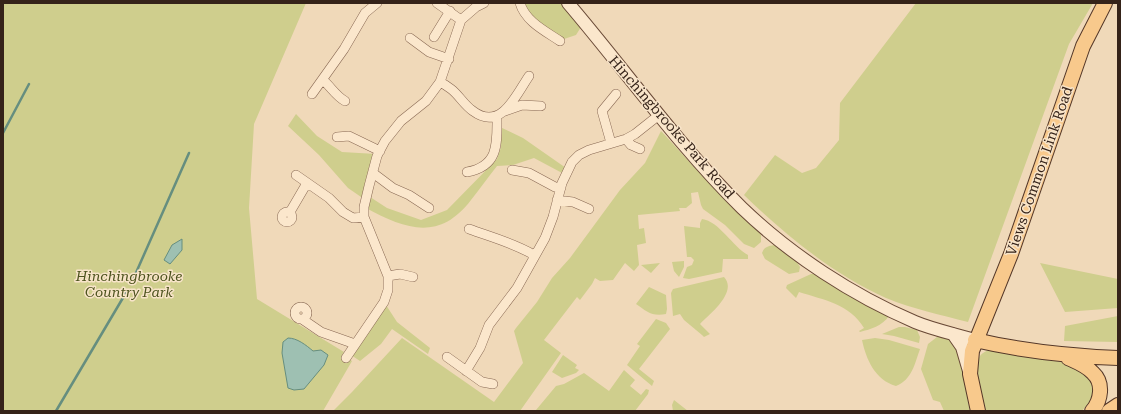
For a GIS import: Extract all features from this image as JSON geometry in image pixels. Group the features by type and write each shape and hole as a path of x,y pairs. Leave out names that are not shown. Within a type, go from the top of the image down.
{"main road":[{"name":"Views Common Link Road","path":"975,340 1011,254 1083,46 1105,3"},
{"name":"Hinchingbrooke Park Road","path":"975,340 1023,350 1063,355 1118,358"},
{"path":"975,340 972,351 970,374 978,411"},
{"path":"1063,355 1094,373 1100,390 1099,400 1092,411"},
{"path":"1109,411 1118,405"}],"street":[{"path":"312,94 344,49 365,13 377,3"},
{"path":"437,3 461,20"},
{"path":"346,358 384,302 388,290 388,276 364,217 364,207 378,156 385,142 400,121 426,101 440,82 461,20 476,7 484,3"},
{"path":"520,3 522,11 536,26 560,41"},
{"name":"Hinchingbrooke Park Road","path":"568,3 629,76 659,115 713,178 742,208 773,236 826,274 880,306 916,322 975,340"},
{"path":"434,37 450,11"},
{"path":"410,38 429,52 449,59"},
{"path":"505,111 529,76"},
{"path":"322,80 345,101"},
{"path":"440,82 451,89 473,112 485,117 497,117 505,111 522,105 541,106"},
{"path":"611,143 602,111 616,94"},
{"path":"466,371 480,348 489,326 517,288 550,227 567,170 572,162 579,155 589,150 626,139 635,134 659,115"},
{"path":"468,172 477,170 486,165 495,153 497,117"},
{"path":"337,137 348,136 380,151"},
{"path":"626,139 640,149"},
{"path":"512,170 529,173 555,187 561,188"},
{"path":"373,173 393,188 410,195 429,208"},
{"path":"296,175 329,198 343,212 353,218 364,217"},
{"path":"290,212 307,183"},
{"path":"557,200 573,202 589,209"},
{"path":"469,229 522,248 534,255"},
{"path":"388,276 400,274 413,277"},
{"path":"302,319 321,332 355,344"},
{"path":"953,334 962,347 970,374"},
{"path":"447,357 482,382 493,384"}],"green space":[{"name":"Hinchingbrooke Country Park","path":"3,3 306,3 254,124 249,208 257,299 344,352 342,355 352,361 323,411 3,411"},
{"path":"522,3 562,3 581,27 576,35 561,40 535,22"},
{"path":"916,3 1093,3 1069,44 968,322 927,312 886,298 867,289 829,266 810,252 759,210 744,195 775,155 802,173 816,168 839,140 840,103"},
{"path":"296,114 317,136 342,152 376,154 364,199 348,188 319,155 288,126"},
{"path":"500,127 523,138 566,168 564,174 534,158 513,165 497,166 459,213 447,222 434,227 421,228 408,226 394,222 366,208 367,195 387,208 421,220 447,210 497,159 501,147"},
{"path":"661,131 708,182 759,232 761,235 761,242 754,248 744,244 725,225 703,209 698,192 691,193 692,203 686,208 679,208 680,211 638,215 639,229 644,228 646,243 637,245 639,265 634,271 625,263 613,280 600,281 595,278 580,300 577,297 544,340 561,353 520,411 333,411 402,338 494,402 523,363 514,331 537,302 552,278 570,258 620,190 645,163"},
{"path":"702,219 714,224 720,229 748,255 748,259 723,259 722,272 689,279 683,278 687,267 692,265 694,260 691,257 687,257 684,226 700,228"},
{"path":"774,245 795,259 800,267 799,272 789,274 765,259 762,253 764,249 768,246"},
{"path":"684,261 684,267 679,277 674,271 672,262"},
{"path":"660,263 651,273 641,265"},
{"path":"1040,263 1118,279 1118,308 1065,312"},
{"path":"811,274 817,274 889,316 880,325 860,332 859,331 864,328 851,313 844,308 799,292 796,298 786,288 787,285"},
{"path":"724,277 728,289 725,296 716,309 700,324 710,334 704,337 684,320 680,314 673,316 671,293 673,289"},
{"path":"649,287 666,295 666,314 653,314 636,304"},
{"path":"386,305 397,322 430,348 428,354 392,329 381,344 360,361 351,355"},
{"path":"1118,316 1118,342 1064,341 1065,326"},
{"path":"656,319 666,323 670,329 639,369 654,381 652,386 627,365 640,346 637,344"},
{"path":"899,327 917,330 920,337 919,343 882,334"},
{"path":"937,337 948,339 955,346 961,364 970,411 944,411 940,402 933,400 921,369 928,344"},
{"path":"875,338 889,340 920,349 912,370 906,380 896,386 882,379 869,361 862,340"},
{"path":"991,349 1063,362 1086,373 1094,384 1095,395 1082,411 980,411 976,377 977,363 981,355"},
{"path":"563,355 577,365 575,368 579,370 576,373 562,378 552,372"},
{"path":"624,370 635,380 630,386 641,395 646,389 649,390 648,394 635,411 536,410 556,386 564,384 584,373 609,391"},
{"path":"674,400 688,411 673,411 672,405"}],"shaded area":[{"path":"182,239 182,250 170,264 164,260 172,245"},
{"path":"288,338 304,344 313,351 321,350 328,355 324,365 304,389 294,390 288,388 282,353 283,342"}],"waterway":[{"path":"3,133 29,84"},
{"path":"131,284 189,153"},
{"path":"56,411 127,291"}]}
